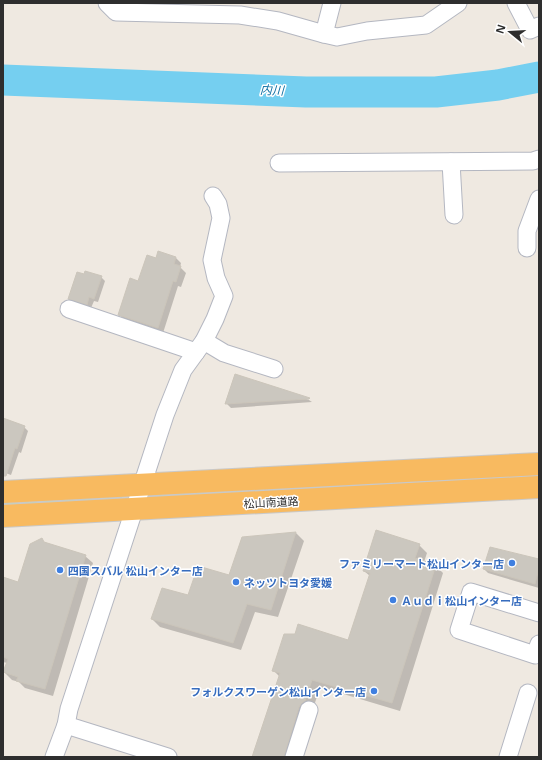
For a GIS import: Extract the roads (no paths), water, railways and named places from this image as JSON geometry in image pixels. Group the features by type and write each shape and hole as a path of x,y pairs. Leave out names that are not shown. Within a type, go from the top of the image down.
{"highway":[{"path":"3,492 539,464"},
{"name":"松山南道路","path":"3,516 539,487"}],"street":[{"path":"324,34 332,3"},
{"path":"111,4 116,12 242,9 278,21 337,37 368,31 426,25 458,3"},
{"path":"516,3 530,30 539,26"},
{"path":"452,162 454,215"},
{"path":"279,164 452,162 537,164"},
{"path":"54,757 66,724 69,709 165,414 183,370 200,346 215,319 224,296 216,278 212,260 221,218 218,204 213,196"},
{"path":"527,248 527,231 539,199"},
{"path":"69,310 200,346 274,369"},
{"path":"539,613 471,592 459,630 535,655 539,644"},
{"path":"508,757 528,693"},
{"path":"294,757 309,710"},
{"path":"66,724 168,757"}],"waterway":[{"name":"内川","path":"3,80 306,92 436,92 498,85 539,77"}],"place":[{"name":"ファミリーマート松山インター店","path":"512,563"},
{"name":"四国スバル 松山インター店","path":"60,570"},
{"name":"ネッツトヨタ愛媛","path":"236,582"},
{"name":"Ａｕｄｉ松山インター店","path":"393,600"},
{"name":"フォルクスワーゲン松山インター店","path":"374,691"}]}
